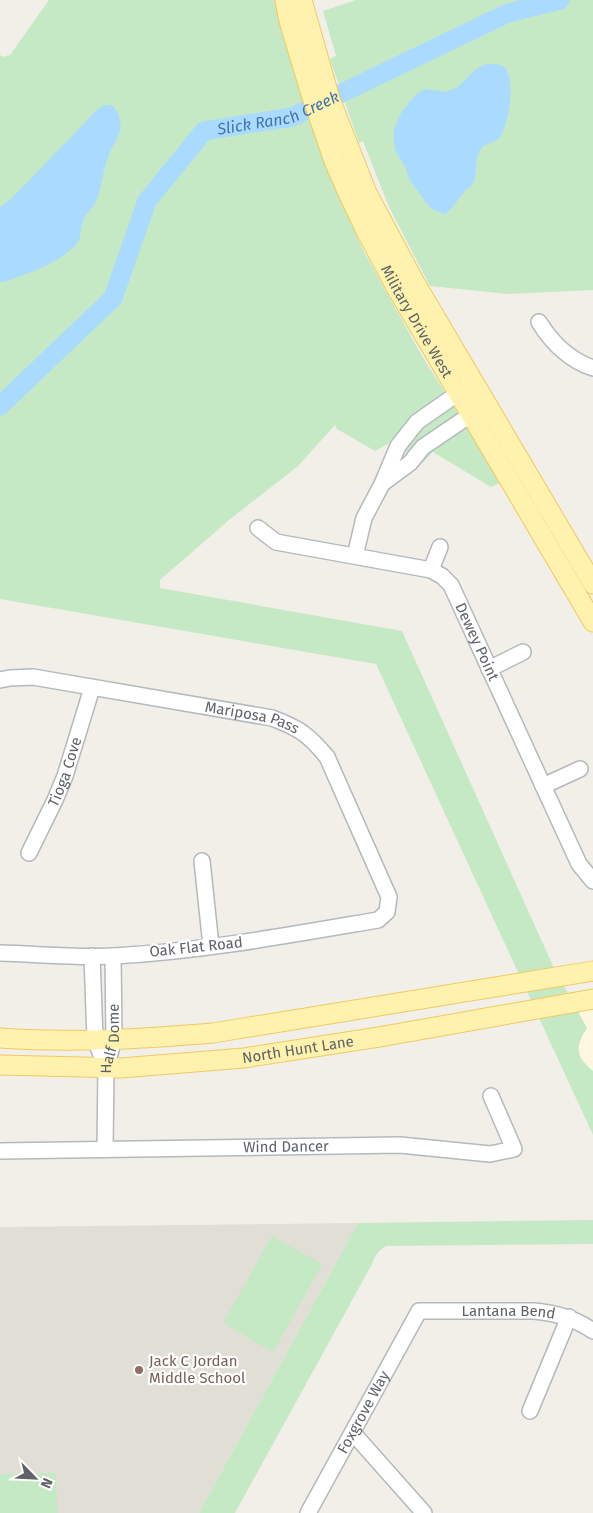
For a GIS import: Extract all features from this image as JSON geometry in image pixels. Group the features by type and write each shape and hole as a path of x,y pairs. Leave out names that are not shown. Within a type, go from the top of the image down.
{"main road":[{"name":"Military Drive West","path":"285,0 289,21 309,59"},
{"name":"Military Drive West","path":"302,0 309,59 308,86 343,158 348,193 384,264 466,388 592,618"},
{"name":"Military Drive West","path":"478,409 593,584"},
{"name":"North Hunt Lane","path":"0,1038 54,1041 213,1033 593,971"},
{"name":"North Hunt Lane","path":"0,1065 121,1068 244,1058 379,1037 593,999"},
{"path":"373,1008 379,1037"}],"street":[{"path":"539,322 550,338 564,352 580,363 593,368"},
{"path":"355,556 364,518 382,484 398,446 417,422 466,388"},
{"path":"382,484 410,463 423,447 478,409"},
{"path":"408,431 423,447"},
{"name":"Dewey Point","path":"258,528 276,542 431,570 442,576 451,585 579,864 593,880"},
{"path":"431,570 440,547"},
{"path":"489,668 523,652"},
{"name":"Mariposa Pass","path":"0,680 33,677 160,698 272,718 300,730 314,742 326,757 389,897 387,912"},
{"name":"Tioga Cove","path":"29,853 65,776 92,688"},
{"path":"543,786 580,769"},
{"path":"202,861 212,946"},
{"name":"Oak Flat Road","path":"0,953 113,956 212,946 378,920 387,912"},
{"name":"Half Dome","path":"92,956 95,1039 106,1068"},
{"name":"Half Dome","path":"106,1068 114,1039 113,956"},
{"name":"Half Dome","path":"93,990 114,989"},
{"path":"105,1149 106,1068"},
{"name":"Wind Dancer","path":"0,1151 400,1146 490,1154 514,1149 491,1096"},
{"name":"Lantana Bend","path":"419,1311 551,1312 569,1318 593,1331"},
{"name":"Foxgrove Way","path":"308,1513 419,1311"},
{"path":"530,1411 569,1318"},
{"path":"353,1433 424,1513"}],"shaded area":[{"path":"593,1010 593,1074 583,1065 579,1056 578,1047 581,1037 571,1013"},
{"name":"Jack C Jordan Middle School","path":"358,1223 199,1513 0,1513 0,1227"}],"green space":[{"path":"49,0 278,0 304,108 329,173 363,250 422,356 502,482 491,487 433,452 422,463 391,442 375,451 337,429 335,425 298,466 229,520 160,580 160,588 402,631 553,966 587,1028 580,1041 579,1051 583,1061 593,1071 593,1135 376,664 0,599 0,55 4,57 10,55"},
{"path":"356,0 593,0 593,290 508,294 430,286 389,207 363,141 359,143 330,59 336,56 323,11"},
{"path":"593,1220 593,1244 386,1246 383,1248 376,1256 235,1513 199,1513 358,1223"},
{"path":"272,1236 322,1264 273,1352 223,1323"},
{"path":"56,1473 57,1513 0,1513 0,1474"}],"water":[{"path":"486,64 500,65 508,73 511,91 506,123 500,137 481,149 477,158 472,184 445,214 431,209 409,179 406,168 396,152 394,129 401,113 416,94 425,89 446,92 458,87 476,69"},
{"path":"105,105 112,105 116,111 120,120 120,130 107,160 96,202 84,218 77,243 67,253 41,268 0,282 0,207 11,199 99,108"}],"waterway":[{"name":"Slick Ranch Creek","path":"532,7 539,0"},
{"name":"Slick Ranch Creek","path":"0,406 113,298 147,201 204,131 292,117 508,13 560,0"}],"place":[{"name":"Jack C Jordan Middle School","path":"139,1370"}]}
